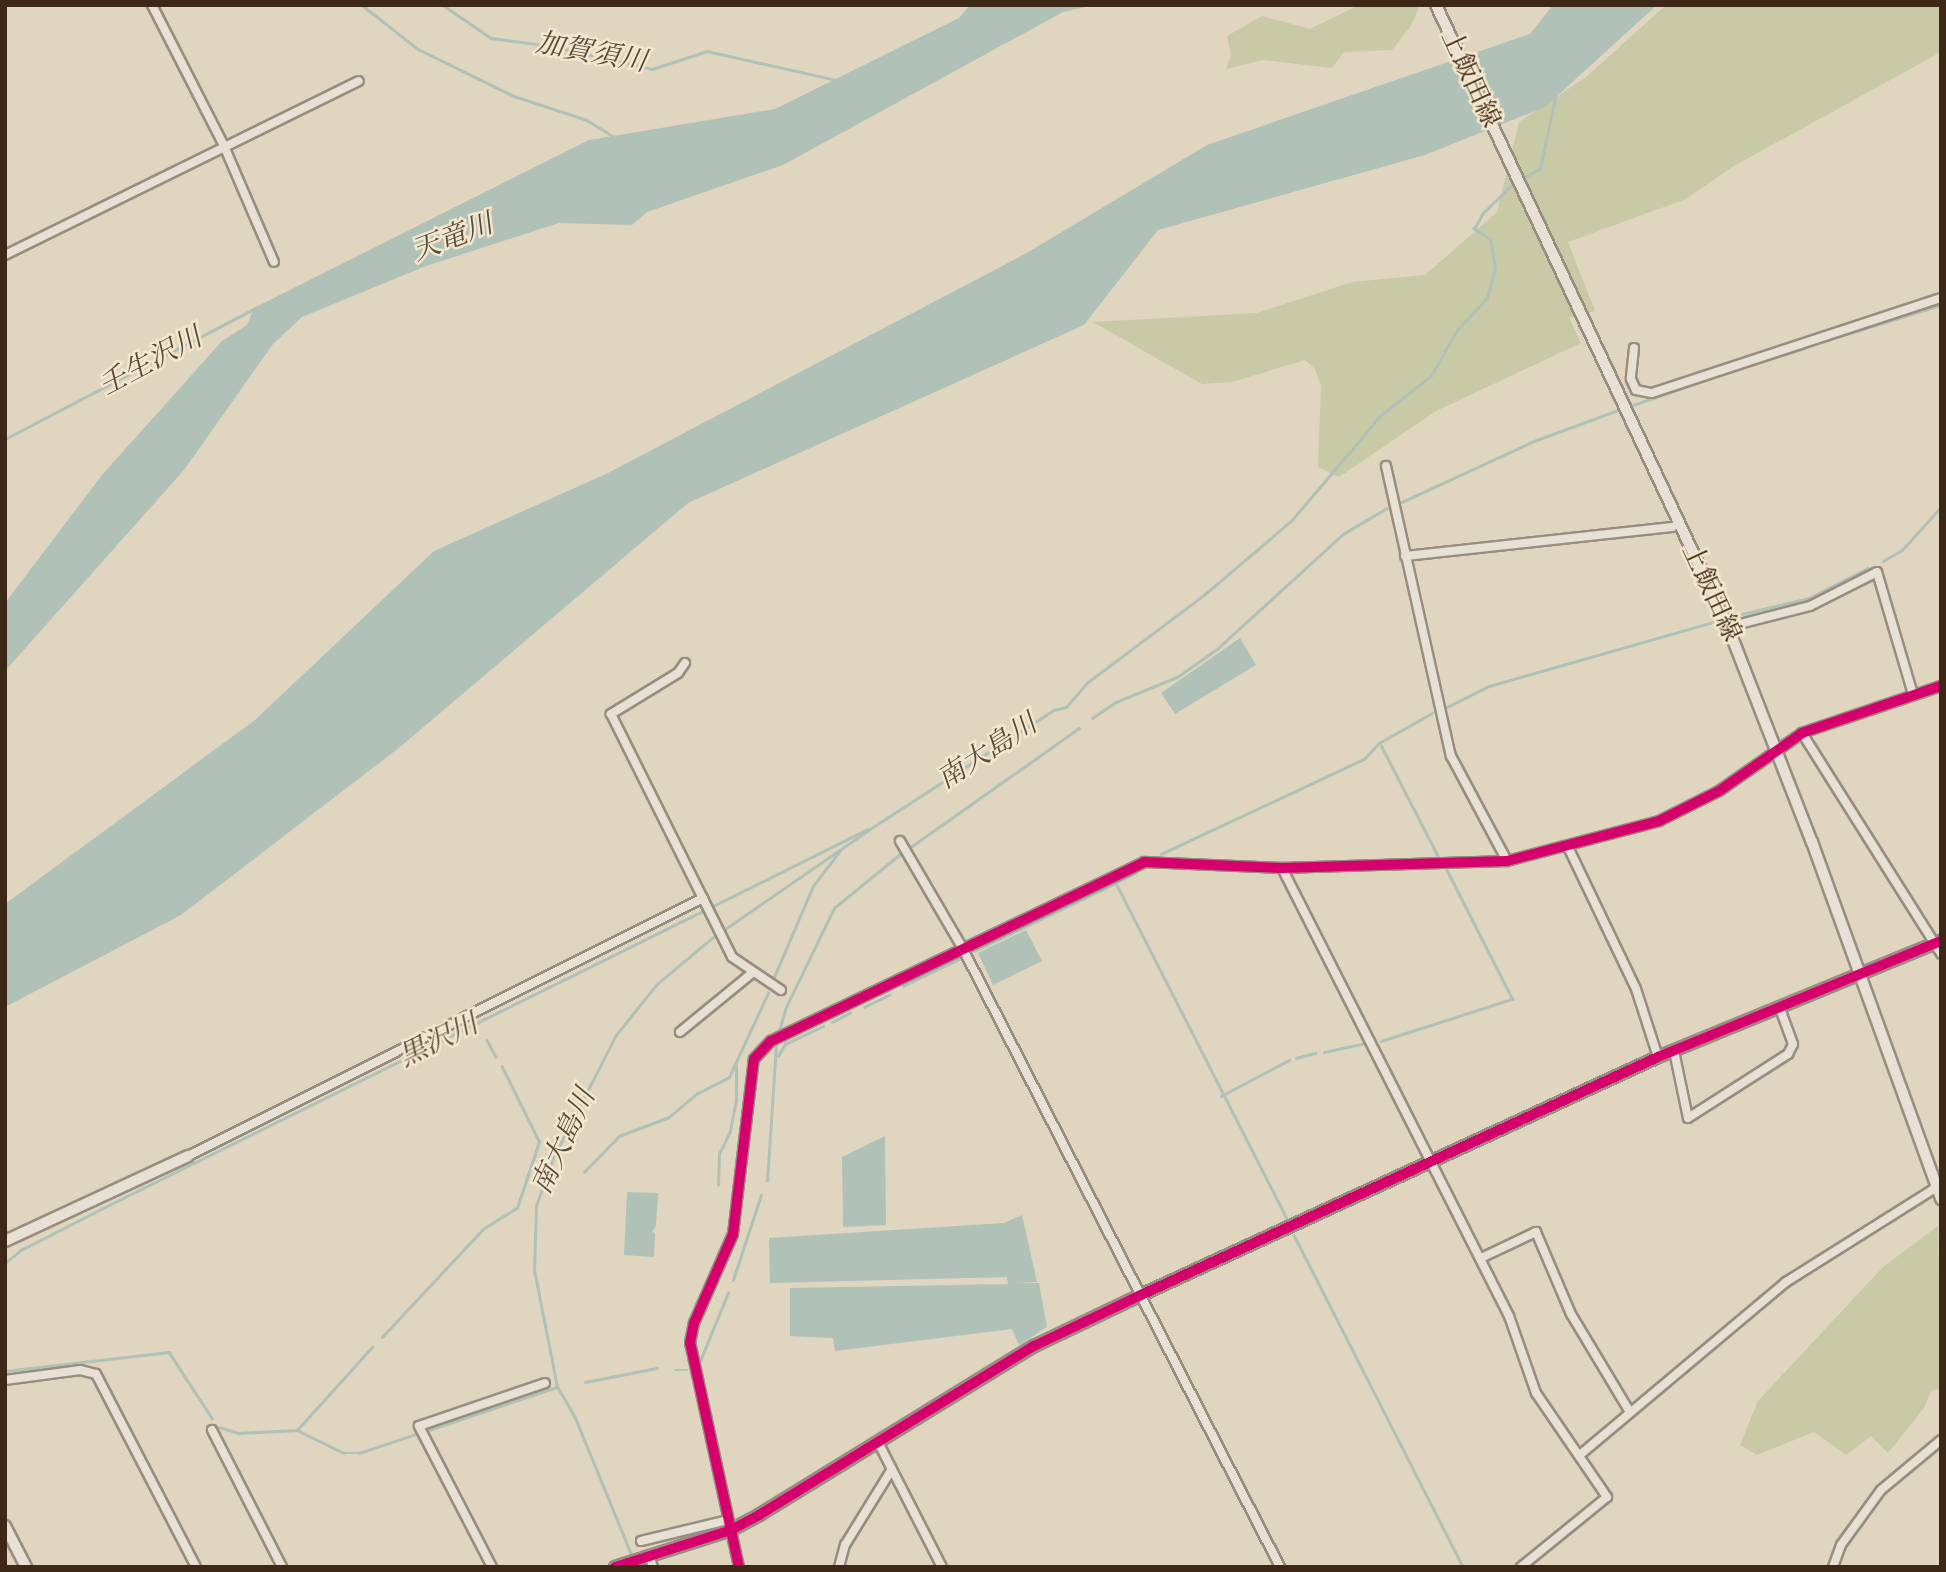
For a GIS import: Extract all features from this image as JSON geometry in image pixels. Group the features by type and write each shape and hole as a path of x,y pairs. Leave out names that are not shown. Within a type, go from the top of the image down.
{"main road":[{"name":"上飯田線","path":"1436,5 1728,627 1776,748 1941,1199"}],"street":[{"path":"152,5 224,146 274,262"},
{"path":"5,255 359,81"},
{"path":"1634,348 1631,379 1636,390 1652,393 1941,298"},
{"path":"1386,466 1451,757 1507,861"},
{"path":"1405,556 1672,527"},
{"path":"1728,627 1810,606 1877,572 1913,694"},
{"path":"685,663 678,673 611,714 710,916 740,967 781,990"},
{"path":"739,1567 690,1343 694,1323 733,1234 754,1059 771,1041 1144,862 1282,868 1507,861 1659,821 1719,791 1776,748 1802,733 1941,686"},
{"path":"1802,733 1937,943 1941,954"},
{"path":"900,841 963,949 1280,1567"},
{"path":"1568,847 1636,989 1658,1057"},
{"path":"1282,868 1481,1258 1509,1316 1536,1393 1581,1454 1607,1497 1521,1567"},
{"path":"5,1241 188,1156 704,901"},
{"path":"621,1565 729,1525 878,1442 1034,1346 1141,1295 1658,1057 1937,943"},
{"path":"680,1032 752,973"},
{"path":"1674,1051 1688,1118 1788,1054 1793,1044 1779,1006"},
{"path":"1581,1454 1786,1282 1937,1187"},
{"path":"1481,1258 1536,1232 1571,1314 1630,1412"},
{"path":"5,1380 80,1370 96,1374 196,1567"},
{"path":"492,1567 419,1426 545,1383"},
{"path":"212,1430 282,1567"},
{"path":"1833,1567 1841,1545 1881,1490 1941,1440"},
{"path":"878,1442 942,1567"},
{"path":"839,1567 845,1545 892,1469"},
{"path":"641,1541 729,1525"},
{"path":"5,1526 26,1567"},
{"path":"647,1556 653,1567"}],"green space":[{"path":"1359,5 1419,7 1411,26 1392,50 1344,52 1332,68 1263,60 1226,69 1231,55 1227,36 1262,16 1310,29"},
{"path":"1666,5 1941,5 1941,52 1732,167 1686,199 1568,242 1595,311 1569,318 1581,343 1436,411 1339,477 1318,467 1321,386 1315,369 1305,360 1232,382 1202,384 1093,322 1257,313 1352,282 1425,275 1497,212 1519,122 1586,77"},
{"path":"1938,1226 1941,1388 1931,1391 1924,1408 1888,1453 1871,1436 1846,1455 1814,1432 1757,1455 1740,1445 1758,1401 1883,1267"}],"water":[{"name":"天竜川","path":"970,5 1094,5 1063,12 783,165 647,212 632,225 559,223 426,266 302,317 273,344 184,470 5,671 5,603 102,475 222,341 247,325 254,308 589,140 775,109 959,18"},
{"path":"1553,5 1657,5 1545,107 1425,155 1158,230 1084,325 688,503 400,747 181,915 5,1007 5,904 255,720 434,551 608,473 1025,254 1207,145 1530,34"},
{"path":"1240,638 1256,665 1175,714 1161,693"},
{"path":"1026,930 1042,961 993,985 978,953"},
{"path":"885,1136 886,1225 843,1227 842,1157"},
{"path":"627,1192 658,1193 656,1226 652,1232 655,1233 654,1257 624,1255"},
{"path":"1022,1215 1037,1282 1014,1283 1039,1283 1047,1327 1019,1345 1012,1329 835,1351 833,1338 790,1336 790,1288 1008,1284 1007,1277 770,1283 769,1238 1004,1223"}],"waterway":[{"path":"362,5 418,49 514,96 587,120 614,137"},
{"name":"加賀須川","path":"443,5 491,38 551,46 652,69 707,51 837,80"},
{"name":"南大島川","path":"1521,179 1540,169 1555,97"},
{"name":"南大島川","path":"632,1557 575,1418 557,1387 534,1270 536,1206 553,1158 616,1035 656,985 712,938 876,825 1054,710 1066,707 1088,682 1204,595 1292,520 1382,414 1431,376 1457,330 1487,298 1495,269 1490,239 1474,229 1483,213 1515,182"},
{"path":"1817,343 1941,305"},
{"name":"壬生沢川","path":"5,439 256,308"},
{"path":"1753,364 1805,348"},
{"path":"1627,407 1714,377"},
{"path":"1402,502 1534,441 1621,409"},
{"path":"1883,561 1902,550 1941,507"},
{"path":"1092,718 1116,702 1177,677 1217,649 1343,534 1387,508"},
{"path":"1742,614 1809,598 1868,568"},
{"path":"1447,707 1489,686 1717,621"},
{"path":"1161,854 1364,759 1379,743 1432,713"},
{"path":"912,846 1079,728"},
{"path":"1380,743 1439,858"},
{"name":"黒沢川","path":"711,907 868,829"},
{"path":"774,977 813,886 839,852"},
{"path":"779,1031 786,1007 834,908 899,855"},
{"path":"1381,1041 1512,999 1445,867"},
{"path":"1136,873 1116,883 1287,1218"},
{"path":"974,951 1116,883"},
{"name":"黒沢川","path":"5,1263 21,1250 101,1209 705,910"},
{"path":"903,986 963,957"},
{"path":"584,1172 619,1136 669,1117 698,1093 729,1077 768,993"},
{"path":"864,1007 889,995"},
{"path":"832,1022 850,1013"},
{"path":"778,1056 785,1044 823,1026"},
{"path":"487,1040 496,1057"},
{"path":"1324,1052 1366,1043"},
{"path":"767,1181 776,1045"},
{"path":"1296,1058 1315,1053"},
{"path":"1221,1096 1289,1060"},
{"path":"718,1185 719,1154 730,1131 736,1099 736,1066"},
{"path":"382,1337 483,1229 517,1208 539,1142 502,1067"},
{"path":"733,1280 761,1195"},
{"path":"1294,1235 1463,1567"},
{"path":"698,1366 728,1293"},
{"path":"297,1430 372,1347"},
{"path":"5,1371 169,1352 212,1418"},
{"path":"585,1382 657,1368"},
{"path":"675,1370 687,1370"},
{"path":"429,1430 557,1387"},
{"path":"219,1427 239,1433 297,1430 344,1453 359,1453 419,1433"}],"cycle path":[{"path":"739,1567 690,1343 694,1323 733,1234 754,1059 771,1041 1144,862 1282,868 1507,861 1659,821 1719,791 1802,733 1941,686"},
{"path":"615,1567 731,1530 1034,1346 1141,1295 1658,1057 1941,941"}]}
